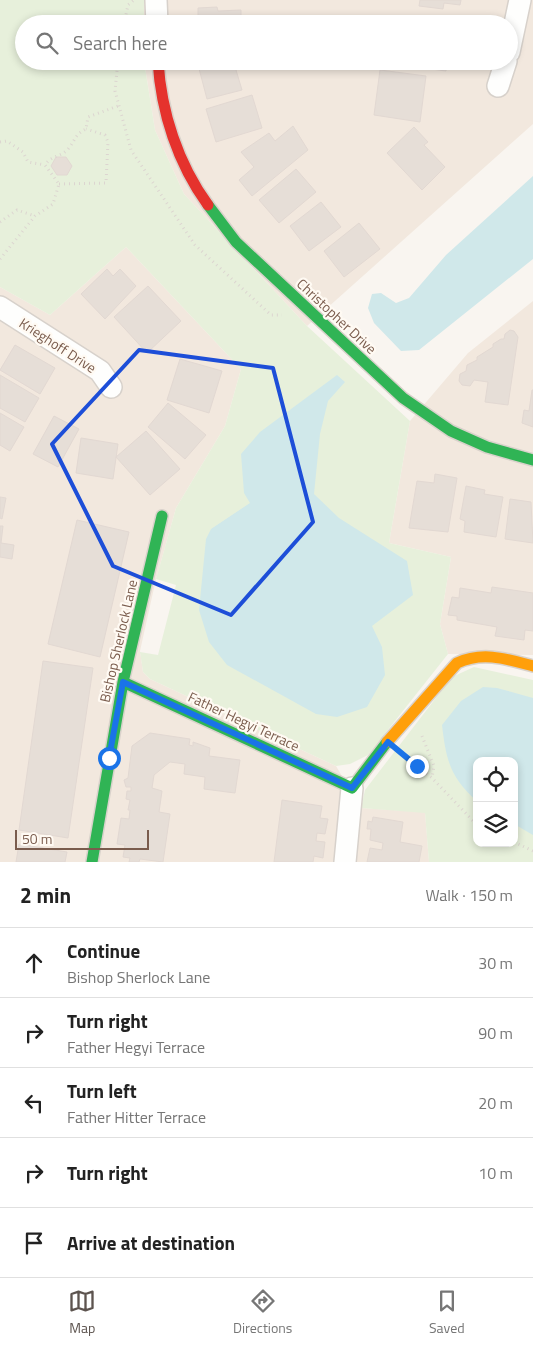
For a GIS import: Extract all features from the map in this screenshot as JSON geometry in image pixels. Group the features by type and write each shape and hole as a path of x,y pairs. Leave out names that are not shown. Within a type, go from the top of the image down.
{"street":[{"path":"156,0 157,15"},
{"path":"517,15 520,0"},
{"name":"Christopher Drive","path":"159,70 160,93 173,135 191,182 236,242 403,398 451,431 487,446 533,460"},
{"path":"498,86 503,70"},
{"name":"Krieghoff Drive","path":"0,307 100,371 111,387"},
{"name":"Bishop Sherlock Lane","path":"92,862 123,682 162,516"},
{"path":"345,862 352,788 388,742 457,663 469,656 488,656 533,666"},
{"name":"Father Hegyi Terrace","path":"123,682 352,788"}],"path":[{"path":"126,15 128,5 134,0"},
{"path":"86,129 88,117 118,106"},
{"path":"45,165 51,157 68,150 77,133 86,129 105,135 108,142 106,183 59,184"},
{"path":"0,142 7,141 23,152 28,162 45,165 59,184"},
{"path":"0,258 35,216 53,204 59,184"},
{"path":"0,222 17,210 35,216"},
{"path":"413,713 434,766 432,778"},
{"path":"388,742 432,778 473,821"},
{"path":"518,844 533,851"}],"highlighted area":[{"path":"139,350 273,368 313,522 231,615 113,566 52,444"}],"shaded area":[{"path":"144,0 533,0 533,124 307,326 184,194 155,130 145,70 518,70 518,15 144,15"},
{"path":"126,247 241,369 225,426 176,508 156,579 140,651 143,672 150,679 336,766 361,808 425,812 429,862 0,862 0,287 50,315"},
{"path":"533,301 533,655 448,654 440,624 451,557 389,543 410,421 468,353"}],"green space":[{"path":"0,0 144,0 144,15 15,15 15,70 145,70 155,130 184,194 307,326 410,421 389,543 451,557 440,624 448,654 368,755 350,764 336,766 150,679 143,672 140,652 158,655 176,585 156,579 176,508 225,426 241,369 126,247 50,315 0,287"},
{"path":"474,667 533,680 533,862 429,862 425,813 361,808 365,790 452,677"}],"water":[{"path":"533,176 533,259 419,350 401,351 374,323 368,308 372,294 381,293 396,303 409,298 446,255"},
{"path":"337,375 345,382 328,401 320,434 314,494 339,518 407,561 413,595 372,626 382,647 385,675 367,707 337,717 316,714 227,665 209,642 199,610 206,539 211,529 250,503 244,493 241,454 260,432"},
{"path":"483,687 497,688 533,698 533,835 518,826 518,757 473,757 473,797 455,776 445,748 442,725 461,701"}],"building":[{"path":"420,0 461,0 460,5 444,3 443,9 419,6"},
{"path":"217,7 218,11 241,10 241,15 198,15 198,8"},
{"path":"199,70 236,70 242,90 207,99"},
{"path":"380,70 426,76 420,122 374,115"},
{"path":"252,95 262,128 216,142 206,109"},
{"path":"293,126 308,150 252,196 239,180 254,167 241,152 269,133 275,141"},
{"path":"414,127 428,142 424,145 445,167 422,190 387,153"},
{"path":"56,157 66,157 72,166 67,175 57,175 51,166"},
{"path":"296,169 316,192 279,223 259,200"},
{"path":"321,202 341,227 309,251 290,226"},
{"path":"359,223 380,249 344,277 324,251"},
{"path":"107,269 113,276 120,269 136,286 105,319 81,294"},
{"path":"148,286 181,321 147,353 114,317"},
{"path":"510,330 514,331 518,337 508,405 485,402 488,382 474,380 470,386 462,385 459,381 460,374 466,371 467,365 477,360 477,357 493,347 493,344 504,339 505,334"},
{"path":"15,345 55,368 40,394 0,370"},
{"path":"180,359 222,371 209,413 167,400"},
{"path":"0,375 39,398 25,422 0,408"},
{"path":"532,390 533,427 522,423 524,410 529,411"},
{"path":"168,403 206,435 185,459 148,427"},
{"path":"0,413 24,427 10,451 0,445"},
{"path":"54,416 79,429 58,467 33,454"},
{"path":"146,431 180,469 150,495 116,457"},
{"path":"81,438 118,444 113,479 76,473"},
{"path":"435,474 457,478 448,532 409,528 417,481 434,483"},
{"path":"466,486 485,490 484,494 503,497 496,537 464,532 465,521 460,519"},
{"path":"0,497 6,498 2,519 0,518"},
{"path":"510,499 531,502 533,543 505,539"},
{"path":"77,520 129,532 100,657 48,644"},
{"path":"0,526 3,526 1,543 14,545 12,559 0,557"},
{"path":"492,587 533,593 533,631 525,630 524,640 495,636 497,627 457,620 457,616 448,615 452,597 459,598 460,588 491,593"},
{"path":"43,661 93,668 68,838 19,830"},
{"path":"150,733 190,739 189,745 193,746 193,742 210,748 209,756 240,760 235,793 204,789 205,777 184,774 185,764 170,762 154,775 152,788 162,791 159,812 170,814 163,862 140,859 139,862 129,862 130,858 123,857 125,845 117,844 121,818 129,819 130,810 128,810 130,800 126,799 127,791 131,791 131,787 126,787 124,780 128,778 132,746"},
{"path":"282,800 322,806 320,818 328,819 325,834 317,833 316,841 325,842 323,858 314,856 313,862 274,862"},
{"path":"373,817 403,822 400,842 422,846 419,862 367,862 370,848 382,850 383,843 370,840 371,829 367,829 368,821 372,822"},
{"path":"19,844 67,852 65,862 16,862"}],"traffic: fast":[{"path":"208,205 236,242 403,398 451,431 487,447 533,460"},
{"path":"92,862 123,682 162,516"},
{"path":"123,682 352,788 387,742"}],"traffic: slow":[{"path":"387,742 457,663 476,657 495,657 533,666"}],"traffic: jam":[{"path":"159,70 163,99 173,137 188,172 208,205"}],"route":[{"path":"109,758 123,682 352,788 388,742 417,766"}]}
